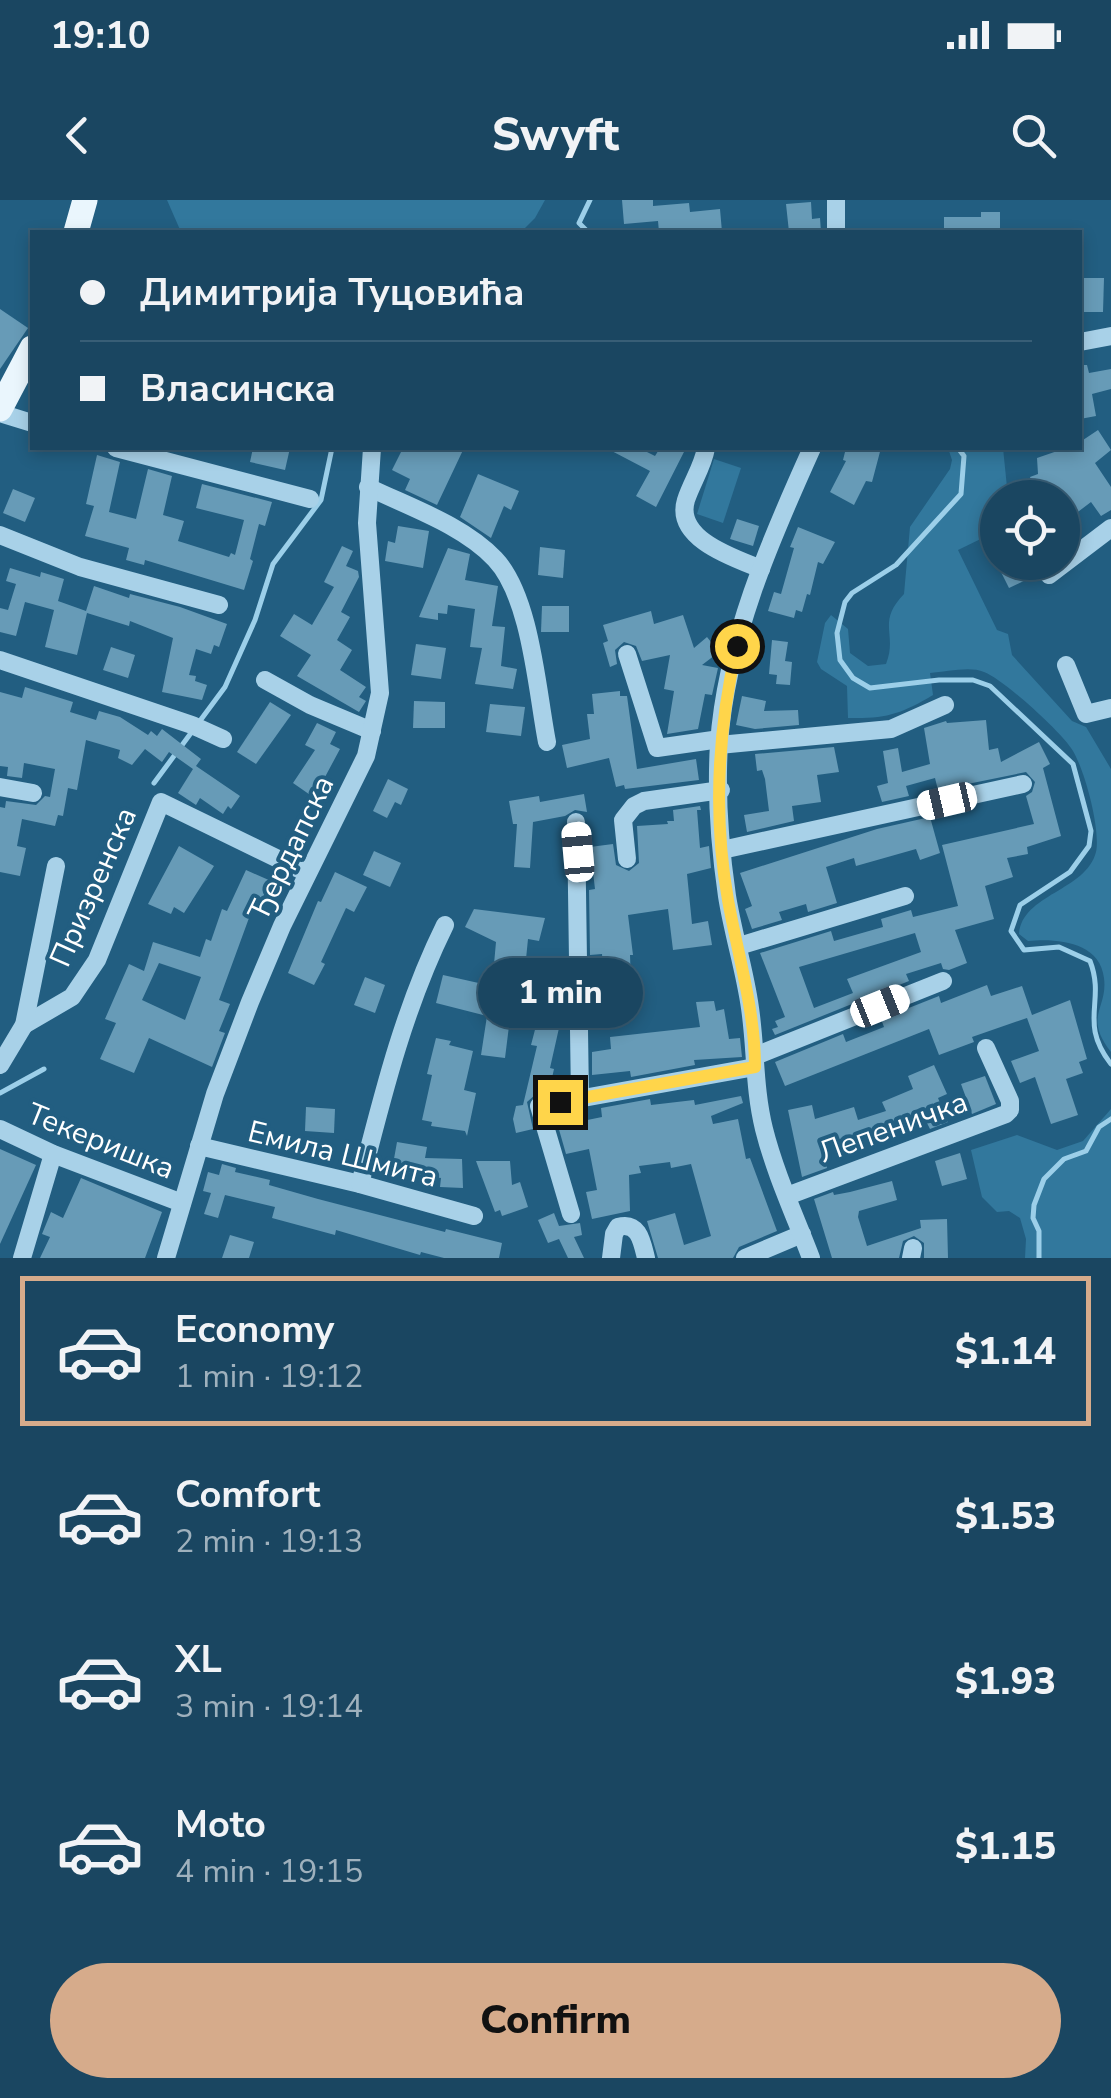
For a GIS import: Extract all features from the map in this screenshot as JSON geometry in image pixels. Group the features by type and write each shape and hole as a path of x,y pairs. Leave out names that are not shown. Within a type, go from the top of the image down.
{"main road":[{"path":"77,230 85,200"},
{"path":"0,411 30,352"}],"street":[{"path":"836,200 836,230"},
{"path":"1082,342 1111,336"},
{"path":"0,411 30,422"},
{"path":"124,450 310,499"},
{"name":"Ђердапска","path":"166,1258 199,1146 250,1002 307,873 366,756 380,692 367,523 372,450"},
{"path":"705,450 686,500 688,524 716,549 762,568"},
{"path":"811,450 762,568 737,646 720,742 722,850 765,1131 811,1258"},
{"path":"368,486 458,532 494,557 510,578 524,623 547,742"},
{"path":"1080,552 1111,528"},
{"path":"0,535 80,567 218,605"},
{"path":"627,654 656,748 891,729 945,705"},
{"path":"0,660 208,732"},
{"path":"1066,665 1086,714 1111,708"},
{"path":"266,680 310,705 372,730"},
{"path":"722,850 1023,784"},
{"path":"0,788 34,793"},
{"path":"627,859 623,820 634,806 644,801 721,790"},
{"name":"Призренска","path":"24,1024 72,997 97,960 161,802 307,873"},
{"path":"576,822 580,1099"},
{"path":"0,1064 24,1024 56,866"},
{"path":"739,946 905,896"},
{"path":"360,1184 391,1060 422,974 445,926"},
{"path":"571,1214 540,1106 755,1062 943,981"},
{"name":"Лепеничка","path":"787,1196 1006,1114 1010,1101 986,1048"},
{"name":"Текеришка","path":"0,1130 182,1203"},
{"name":"Емила Шмита","path":"199,1146 474,1216"},
{"path":"22,1258 53,1154"},
{"path":"612,1258 614,1234 618,1227 628,1224 634,1226 640,1237 646,1258"},
{"path":"745,1258 802,1234"}],"shaded area":[{"path":"167,200 545,200 523,230 180,230"},
{"path":"949,450 1003,450 1006,480 980,480 980,539 958,550 997,630 1008,634 1012,655 1072,721 1086,727 1111,769 1111,1052 1099,1030 1104,978 1094,956 1075,944 1028,941 1019,934 1031,910 1080,876 1096,852 1090,798 1071,748 1030,706 984,672 965,669 930,673 933,695 902,711 873,718 848,718 847,686 817,662 825,623 831,615 848,629 850,653 868,666 886,664 891,613 904,594 910,527 950,469"},
{"path":"714,459 741,468 723,523 697,514"},
{"path":"1111,1109 1111,1258 1025,1258 1026,1239 1020,1218 1009,1211 997,1212 982,1197 971,1150 1017,1135 1057,1150 1083,1141"}],"building":[{"path":"622,200 653,200 653,206 689,203 690,212 720,209 722,230 659,230 658,221 624,224"},
{"path":"811,202 812,219 820,218 821,230 789,230 786,204"},
{"path":"981,212 1000,212 1000,230 944,230 944,217 981,217"},
{"path":"1084,278 1104,278 1103,312 1084,312"},
{"path":"0,309 28,328 0,369"},
{"path":"1082,365 1087,365 1089,373 1111,369 1111,389 1092,394 1096,416 1082,419"},
{"path":"1098,430 1111,450 1095,463 1111,487 1111,510 1101,516 1091,502 1080,510 1080,480 1030,477 1038,474 1037,458 1060,450 1082,450 1082,441"},
{"path":"253,450 290,450 285,470 250,462"},
{"path":"402,450 463,450 437,505 405,490 410,479 392,470"},
{"path":"610,450 643,450 655,456 659,450 685,450 656,507 636,496 650,471"},
{"path":"846,450 880,450 872,482 866,481 854,505 830,492 846,461"},
{"path":"97,455 120,462 109,512 136,519 148,469 172,476 163,515 184,521 178,541 229,557 231,553 235,555 244,520 196,508 202,484 272,502 265,526 259,524 244,590 145,560 144,565 126,560 129,548 85,536 94,506 86,504"},
{"path":"478,474 519,491 511,510 504,506 491,538 460,517"},
{"path":"13,489 35,498 25,522 3,513"},
{"path":"737,519 759,526 753,546 730,539"},
{"path":"398,526 429,531 423,568 385,561 388,541 395,543"},
{"path":"798,527 835,542 823,564 818,562 810,595 807,594 802,612 796,610 794,618 768,611 774,592 781,594"},
{"path":"342,546 353,551 346,566 358,571 359,577 341,612 350,617 337,640 352,650 340,670 366,687 359,697 366,701 359,712 297,676 311,655 280,636 294,614 312,625 334,587 324,582"},
{"path":"540,547 565,550 563,578 538,575"},
{"path":"448,548 470,554 465,580 498,586 492,626 505,627 501,666 517,669 513,689 475,684 482,648 470,647 475,609 448,605 447,614 438,613 438,620 419,617"},
{"path":"10,568 64,579 58,601 86,611 94,586 129,598 130,594 180,607 227,624 219,647 214,645 211,654 196,649 189,675 207,685 202,700 162,692 173,638 130,621 129,626 87,613 77,655 45,647 54,610 25,602 16,636 0,632 0,608 8,610 16,584 6,581"},
{"path":"1005,580 1026,580 1009,588"},
{"path":"542,606 569,606 569,632 541,632"},
{"path":"651,611 654,624 683,615 694,648 707,637 719,652 702,665 718,668 712,695 705,694 698,729 667,734 674,691 664,689 670,655 642,661 636,646 624,642 615,650 617,664 610,667 603,625"},
{"path":"772,640 788,642 785,661 792,662 790,685 776,684 777,675 769,674"},
{"path":"416,644 446,648 441,679 411,675"},
{"path":"111,647 135,655 128,678 103,670"},
{"path":"25,687 73,702 70,712 96,720 99,711 120,717 148,735 151,731 157,736 162,729 201,759 196,766 240,796 223,814 200,798 196,805 178,793 193,769 169,752 162,762 145,749 132,765 118,758 120,750 86,740 77,790 68,788 63,816 58,815 55,826 22,819 17,846 26,848 20,876 0,872 0,807 5,808 6,801 36,805 45,796 50,797 55,769 24,763 22,778 7,776 8,767 0,766 0,692 22,698"},
{"path":"620,691 620,696 627,696 637,769 696,759 699,780 625,789 624,785 616,787 609,758 567,768 562,745 590,739 587,714 594,714 592,694"},
{"path":"742,696 766,701 764,711 798,710 799,725 755,729 736,725"},
{"path":"414,701 445,702 445,728 413,728"},
{"path":"270,702 291,715 256,764 237,752"},
{"path":"490,704 525,707 521,736 486,732"},
{"path":"986,720 989,750 998,748 1001,762 1039,742 1050,764 1043,768 1061,836 1027,847 1028,854 1007,858 1013,877 985,886 994,919 955,930 967,963 949,970 943,969 941,963 906,974 909,981 775,1035 775,1021 785,1017 760,953 831,931 834,941 883,927 881,919 911,910 913,917 958,906 942,845 1034,824 1026,796 1035,782 1026,772 938,790 935,778 906,786 909,796 882,802 877,786 888,783 883,751 898,748 902,772 930,764 924,728","holes":["915,933 921,952 847,979 853,993 814,1008 799,967"]},
{"path":"317,723 336,732 330,744 340,749 316,799 293,783 315,750 305,745"},
{"path":"834,747 839,772 817,775 821,802 792,806 794,821 747,832 744,815 769,811 765,779 762,770 757,771 755,754"},
{"path":"388,779 408,789 401,805 395,802 387,818 373,811"},
{"path":"584,794 587,812 575,810 565,816 533,822 530,868 514,867 517,824 513,824 509,801 539,796 540,802"},
{"path":"700,806 700,848 709,846 711,868 687,874 692,924 708,921 712,945 673,950 668,909 628,915 633,955 631,982 604,983 602,954 590,955 589,890 595,889 590,847 613,844 616,865 629,871 639,863 637,826 668,824 667,821 674,821 673,810"},
{"path":"930,817 940,853 920,860 916,849 856,866 854,858 826,867 837,903 808,912 806,904 779,912 782,920 752,929 745,909 752,906 740,873 877,829"},
{"path":"179,846 214,866 184,913 174,907 171,914 148,904"},
{"path":"374,851 401,863 390,887 363,875"},
{"path":"246,870 271,881 258,909 253,907 219,1000 230,1004 219,1031 225,1033 212,1067 149,1038 134,1073 100,1059 116,1023 105,1019 129,964 144,971 153,942 200,957 206,939 211,941 222,909 227,911","holes":["159,963 201,977 185,1020 142,1000"]},
{"path":"335,872 367,887 354,912 346,908 314,985 288,973 318,901 321,902"},
{"path":"474,909 545,918 539,941 528,939 524,979 515,978 505,1058 481,1055 487,1016 436,1003 443,975 492,986 496,942 465,927"},
{"path":"365,977 385,985 375,1013 354,1005"},
{"path":"987,985 991,996 1022,986 1032,1015 1070,1000 1087,1059 1079,1062 1083,1073 1066,1079 1078,1115 1051,1124 1035,1077 1020,1083 1011,1061 1039,1051 1027,1018 972,1037 974,1042 939,1055 929,1029 785,1086 775,1062 843,1034 846,1042 884,1027 881,1019 939,996 941,1003"},
{"path":"714,1001 716,1011 724,1009 729,1039 740,1038 742,1057 694,1060 695,1065 631,1077 630,1071 592,1075 592,1052 611,1049 610,1037 700,1027 696,1002"},
{"path":"537,1022 559,1028 550,1068 554,1069 549,1091 536,1094 527,1102 533,1129 516,1133 513,1119 516,1106 523,1105 537,1046 531,1045"},
{"path":"436,1038 473,1051 464,1090 476,1093 467,1136 465,1131 431,1126 432,1122 422,1120"},
{"path":"934,1065 947,1094 938,1098 948,1122 930,1129 925,1119 894,1132 891,1124 821,1145 827,1168 802,1177 788,1110 812,1105 815,1119 854,1107 858,1120 886,1111 882,1102 913,1089 908,1076"},
{"path":"985,1076 996,1104 972,1114 961,1084"},
{"path":"741,1096 743,1103 711,1116 713,1124 738,1119 746,1159 750,1158 777,1231 739,1247 733,1258 658,1258 647,1221 675,1213 684,1245 711,1236 691,1164 671,1168 670,1162 639,1166 641,1173 629,1175 630,1211 592,1219 586,1192 597,1190 589,1149 566,1154 558,1126 602,1117 601,1108 650,1099 651,1105 694,1100 695,1105"},
{"path":"306,1107 335,1109 334,1133 305,1131"},
{"path":"397,1142 427,1147 425,1158 462,1159 463,1188 440,1187 441,1178 392,1170"},
{"path":"0,1149 36,1165 0,1244"},
{"path":"960,1153 967,1179 942,1186 935,1161"},
{"path":"476,1161 510,1161 512,1185 520,1182 528,1207 502,1216 500,1210 495,1212"},
{"path":"222,1164 236,1168 235,1172 270,1180 269,1185 318,1199 502,1243 499,1258 444,1258 421,1252 420,1255 336,1230 335,1235 272,1218 275,1207 225,1195 218,1218 204,1214 211,1193 203,1191 208,1172 219,1175"},
{"path":"81,1178 162,1212 145,1258 40,1258 50,1237 42,1234 51,1212 63,1218"},
{"path":"892,1181 897,1200 859,1211 867,1246 921,1228 920,1220 947,1219 948,1258 924,1258 924,1243 914,1236 903,1241 899,1258 832,1258 814,1199"},
{"path":"554,1213 559,1226 580,1223 582,1235 574,1237 584,1258 568,1258 559,1239 548,1243 538,1220"},
{"path":"230,1235 254,1242 249,1258 222,1258"}],"waterway":[{"path":"586,230 579,223 590,200"},
{"path":"154,783 225,687 255,620 273,564 321,500 332,450"},
{"path":"960,450 964,456 961,494 896,565 852,593 845,602 837,633 840,660 853,678 870,688 939,680 973,680 990,686 1073,764 1091,831 1089,846 1070,872 1020,905 1011,931 1024,950 1059,947 1090,961 1096,1036 1111,1064"},
{"path":"0,1093 44,1069"},
{"path":"1039,1258 1039,1231 1033,1218 1044,1179 1064,1159 1086,1151 1099,1127 1111,1119"}],"route":[{"path":"560,1102 755,1067 750,1010 722,850 719,745 737,646"}]}
